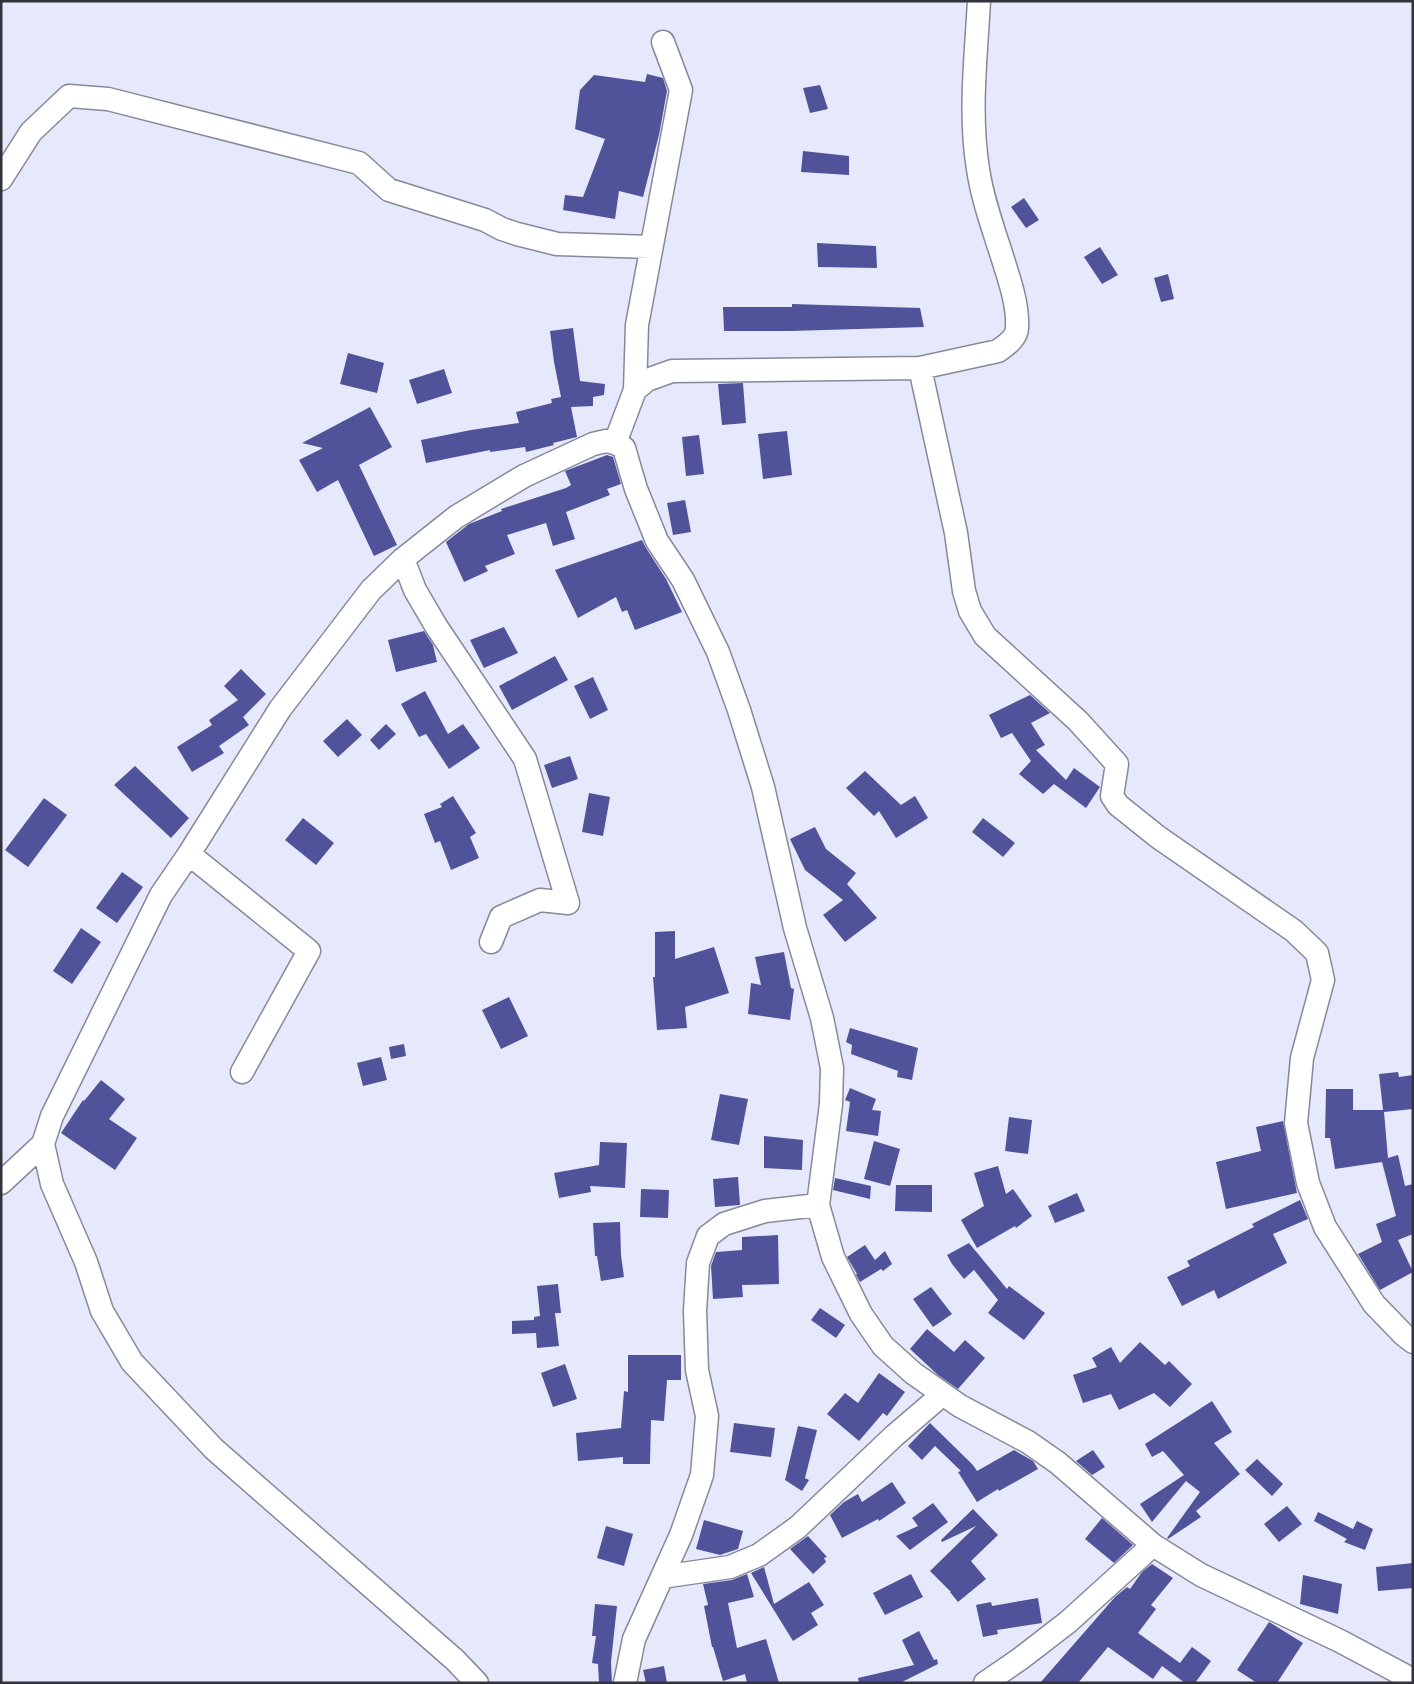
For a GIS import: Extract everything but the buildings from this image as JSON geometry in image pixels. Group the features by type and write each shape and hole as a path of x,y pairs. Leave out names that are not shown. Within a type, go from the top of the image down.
{"street":[{"path":"635,390 647,380 672,371 920,368 998,351 1008,344 1017,331 1017,310 978,170 974,88 979,1"},
{"path":"615,443 635,390 637,325 650,247 681,90 663,42"},
{"path":"1,179 31,132 69,96 108,99 359,163 389,190 485,220 517,234 557,244 650,247"},
{"path":"920,368 956,533 964,591 970,611 985,636 1078,721 1117,764 1112,796 1118,805 1166,843 1294,931 1317,953 1323,980 1302,1058 1296,1123 1308,1183 1325,1227 1369,1297 1404,1335 1413,1342"},
{"path":"1,1183 43,1144 52,1116 161,895 280,709 371,590 403,559 456,517 524,476 593,444 606,441 615,443 624,448 636,489 659,545 683,580 718,652 739,710 763,787 795,928 822,1018 832,1068 832,1104 818,1205 833,1257 861,1314 883,1346 912,1373 960,1406 1028,1442 1058,1464 1153,1545 1201,1575 1340,1641 1413,1680"},
{"path":"403,559 415,590 436,626 525,759 568,903 540,900 501,918 491,942"},
{"path":"189,854 309,951 242,1072"},
{"path":"43,1144 52,1184 86,1262 102,1311 132,1362 214,1450 456,1660 477,1683"},
{"path":"625,1683 634,1639 682,1535 702,1475 707,1416 697,1370 695,1311 698,1263 708,1236 724,1224 765,1211 818,1205"},
{"path":"662,1577 730,1567 759,1555 798,1527 894,1436 943,1394"},
{"path":"985,1683 1068,1622 1153,1545"}]}
